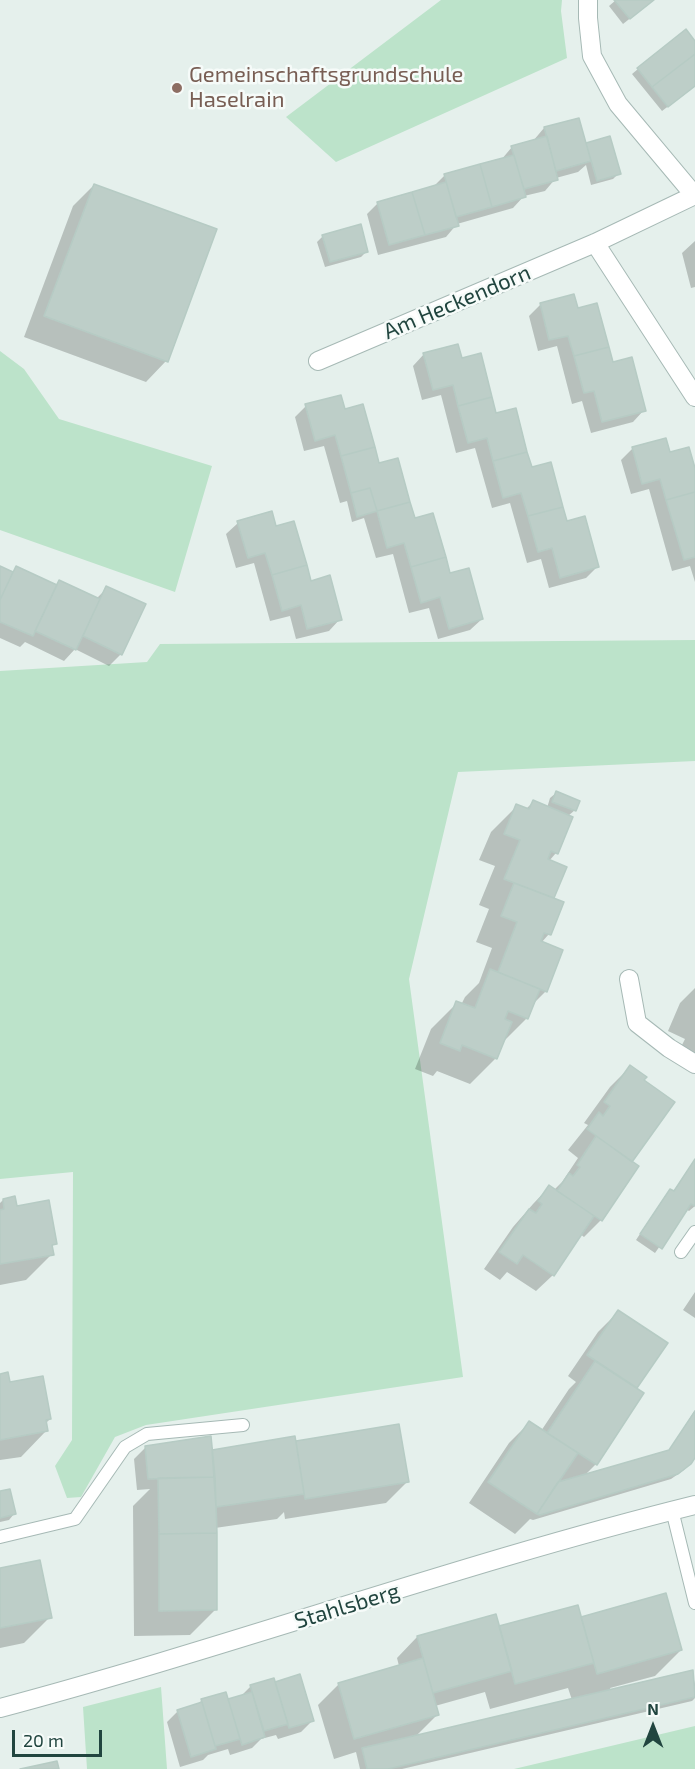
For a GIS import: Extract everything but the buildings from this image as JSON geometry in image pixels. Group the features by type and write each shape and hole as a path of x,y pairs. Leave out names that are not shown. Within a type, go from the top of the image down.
{"street":[{"path":"588,0 592,57 618,104 695,196"},
{"name":"Am Heckendorn","path":"318,361 595,243 695,196"},
{"path":"595,243 695,397"},
{"path":"629,979 638,1023 669,1048 695,1064"},
{"name":"Stahlsberg","path":"0,1708 101,1681 503,1558 695,1504"}],"lane":[{"path":"681,1252 695,1232"},
{"path":"0,1537 75,1520 125,1447 147,1434 243,1425"},
{"path":"672,1510 695,1603"}],"green space":[{"path":"441,0 562,0 561,11 567,58 336,162 286,117"},
{"path":"0,351 24,369 59,419 212,466 175,592 0,530"},
{"path":"695,640 695,761 458,772 409,979 463,1377 146,1425 115,1437 81,1497 67,1498 55,1466 72,1440 73,1172 0,1179 0,671 147,662 160,644"},
{"path":"161,1687 167,1769 87,1769 83,1707"},
{"path":"695,1726 695,1769 514,1769"}],"place":[{"name":"Gemeinschaftsgrundschule Haselrain","path":"177,88"}]}
